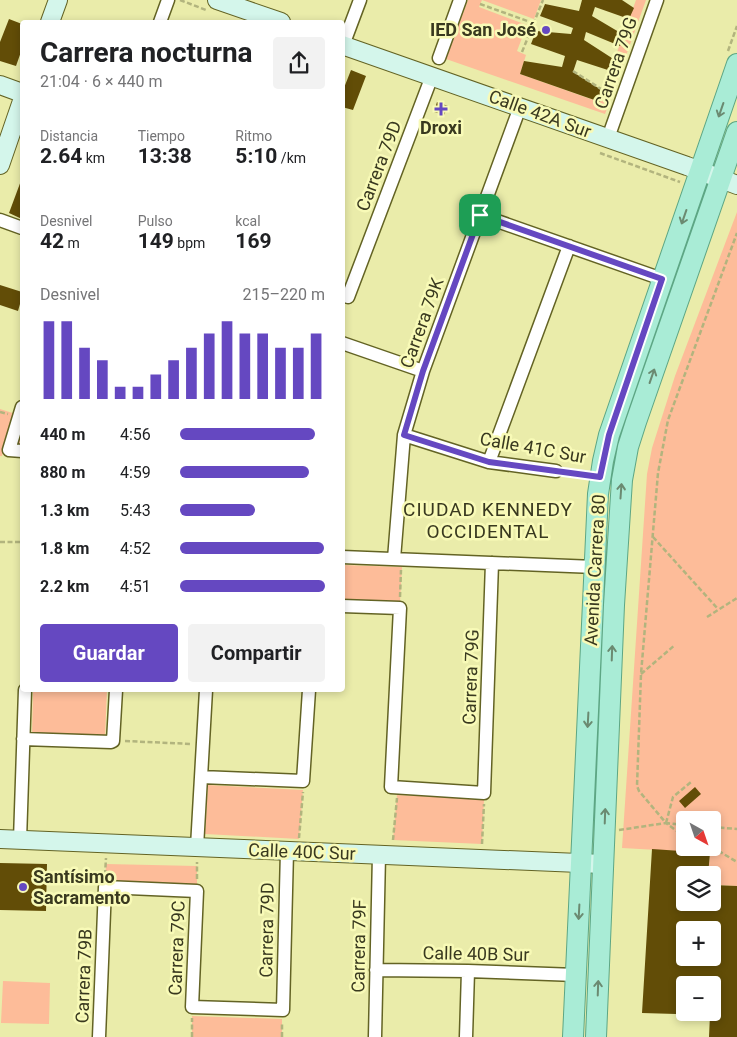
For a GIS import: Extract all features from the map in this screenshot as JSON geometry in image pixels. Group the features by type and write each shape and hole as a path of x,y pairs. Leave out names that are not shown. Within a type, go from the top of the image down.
{"main road":[{"name":"Avenida Carrera 80","path":"573,1037 600,477 609,435 737,64"},
{"name":"Avenida Carrera 80","path":"596,1037 614,605 622,480 628,446 636,422 729,182 737,132"}],"street":[{"path":"51,20 58,0"},
{"path":"161,20 168,0"},
{"path":"217,0 258,19"},
{"path":"345,41 360,0"},
{"path":"439,58 460,0"},
{"name":"Carrera 79G","path":"608,138 656,0"},
{"name":"Calle 42A Sur","path":"345,47 729,182"},
{"name":"Carrera 79D","path":"345,296 432,76"},
{"path":"0,85 20,92"},
{"path":"0,165 20,106"},
{"name":"Carrera 79K","path":"398,559 404,435 423,371 520,107"},
{"path":"480,215 662,279"},
{"path":"0,220 20,227"},
{"path":"489,462 569,246"},
{"path":"345,344 423,371"},
{"path":"20,414 9,450 20,451"},
{"name":"Calle 41C Sur","path":"404,435 489,462 556,471"},
{"path":"345,557 595,567"},
{"name":"Carrera 79G","path":"484,793 492,562"},
{"path":"345,606 400,608 394,787 484,793"},
{"path":"20,840 25,692"},
{"path":"23,739 113,741 116,692"},
{"path":"197,854 206,692"},
{"path":"201,777 303,781 309,692"},
{"name":"Calle 40C Sur","path":"0,839 197,854 293,847 603,864"},
{"name":"Carrera 79D","path":"192,1007 283,1010 293,847"},
{"name":"Carrera 79F","path":"374,1037 376,970 386,851"},
{"path":"104,887 197,891"},
{"name":"Carrera 79B","path":"99,1037 104,887"},
{"name":"Carrera 79C","path":"192,1007 197,891"},
{"name":"Calle 40B Sur","path":"376,970 576,975"},
{"path":"466,1037 468,971"}],"path":[{"path":"522,52 543,0"},
{"path":"480,4 533,23"},
{"path":"573,71 612,96"},
{"path":"676,830 666,823 639,791 637,786 641,674 658,472 668,420 737,232"},
{"name":"Calle 41C Sur","path":"556,471 600,477"},
{"path":"653,537 718,610"},
{"path":"0,542 20,542"},
{"path":"398,559 400,608"},
{"path":"707,617 737,597"},
{"path":"737,597 737,604"},
{"path":"641,674 675,645"},
{"path":"113,741 204,745"},
{"path":"293,847 303,781"},
{"path":"666,823 673,797 691,782"},
{"path":"386,851 394,787"},
{"path":"482,844 484,793"},
{"path":"604,836 622,829 666,823 676,824"},
{"path":"721,828 737,829"},
{"path":"721,852 737,862"},
{"name":"Carrera 79C","path":"197,854 197,891"},
{"path":"104,887 106,856"},
{"name":"Carrera 79C","path":"192,1007 192,1037"}],"shaded area":[{"path":"468,0 482,0 479,7 527,25 517,51 526,55 520,74 599,102 636,0 646,0 605,114 446,59"},
{"path":"482,0 541,0 534,19"},
{"path":"737,212 737,886 721,885 721,866 709,866 710,856 721,856 721,811 676,811 676,851 622,848 647,474 652,448 675,376"},
{"path":"0,409 20,415 20,446 5,445 2,456 0,456"},
{"path":"345,565 402,567 400,602 345,600"},
{"path":"33,692 107,692 105,737 32,736"},
{"path":"208,785 303,790 299,839 205,834"},
{"path":"397,795 484,799 482,844 393,840"},
{"path":"106,864 197,866 197,887 105,885"},
{"path":"3,981 50,983 49,1024 1,1023"},
{"path":"192,1016 282,1019 282,1037 192,1037"}],"building":[{"path":"582,0 622,0 634,8 629,19 595,7 592,16 624,35 620,46 586,32 584,40 615,60 611,71 577,60 573,72 603,91 600,102 520,74 524,61 562,67 565,56 531,44 536,31 571,34 573,28 540,16 545,4 579,11"},
{"path":"9,19 20,23 20,55 16,66 0,61 0,42"},
{"path":"351,70 366,76 353,110 345,108 345,85"},
{"name":"Droxi","path":"437,102 448,106 444,115 434,112"},
{"path":"20,183 20,218 9,213"},
{"path":"0,285 20,291 18,311 0,305"},
{"path":"695,787 701,794 685,808 679,801"},
{"path":"652,849 676,851 676,856 710,856 709,866 676,866 676,911 721,911 721,885 737,886 737,1037 709,1037 710,1021 721,1021 721,976 676,976 676,1014 642,1013"},
{"name":"Santísimo Sacramento","path":"0,863 47,864 46,911 0,910"}],"place":[{"name":"IED San José","path":"546,30"},
{"name":"Droxi","path":"441,109"},
{"name":"Santísimo Sacramento","path":"23,887"}],"district":[{"name":"CIUDAD KENNEDY OCCIDENTAL","path":"488,520"}],"route":[{"path":"480,215 662,279 609,435 600,477 489,462 404,435 423,371 480,215"}]}
